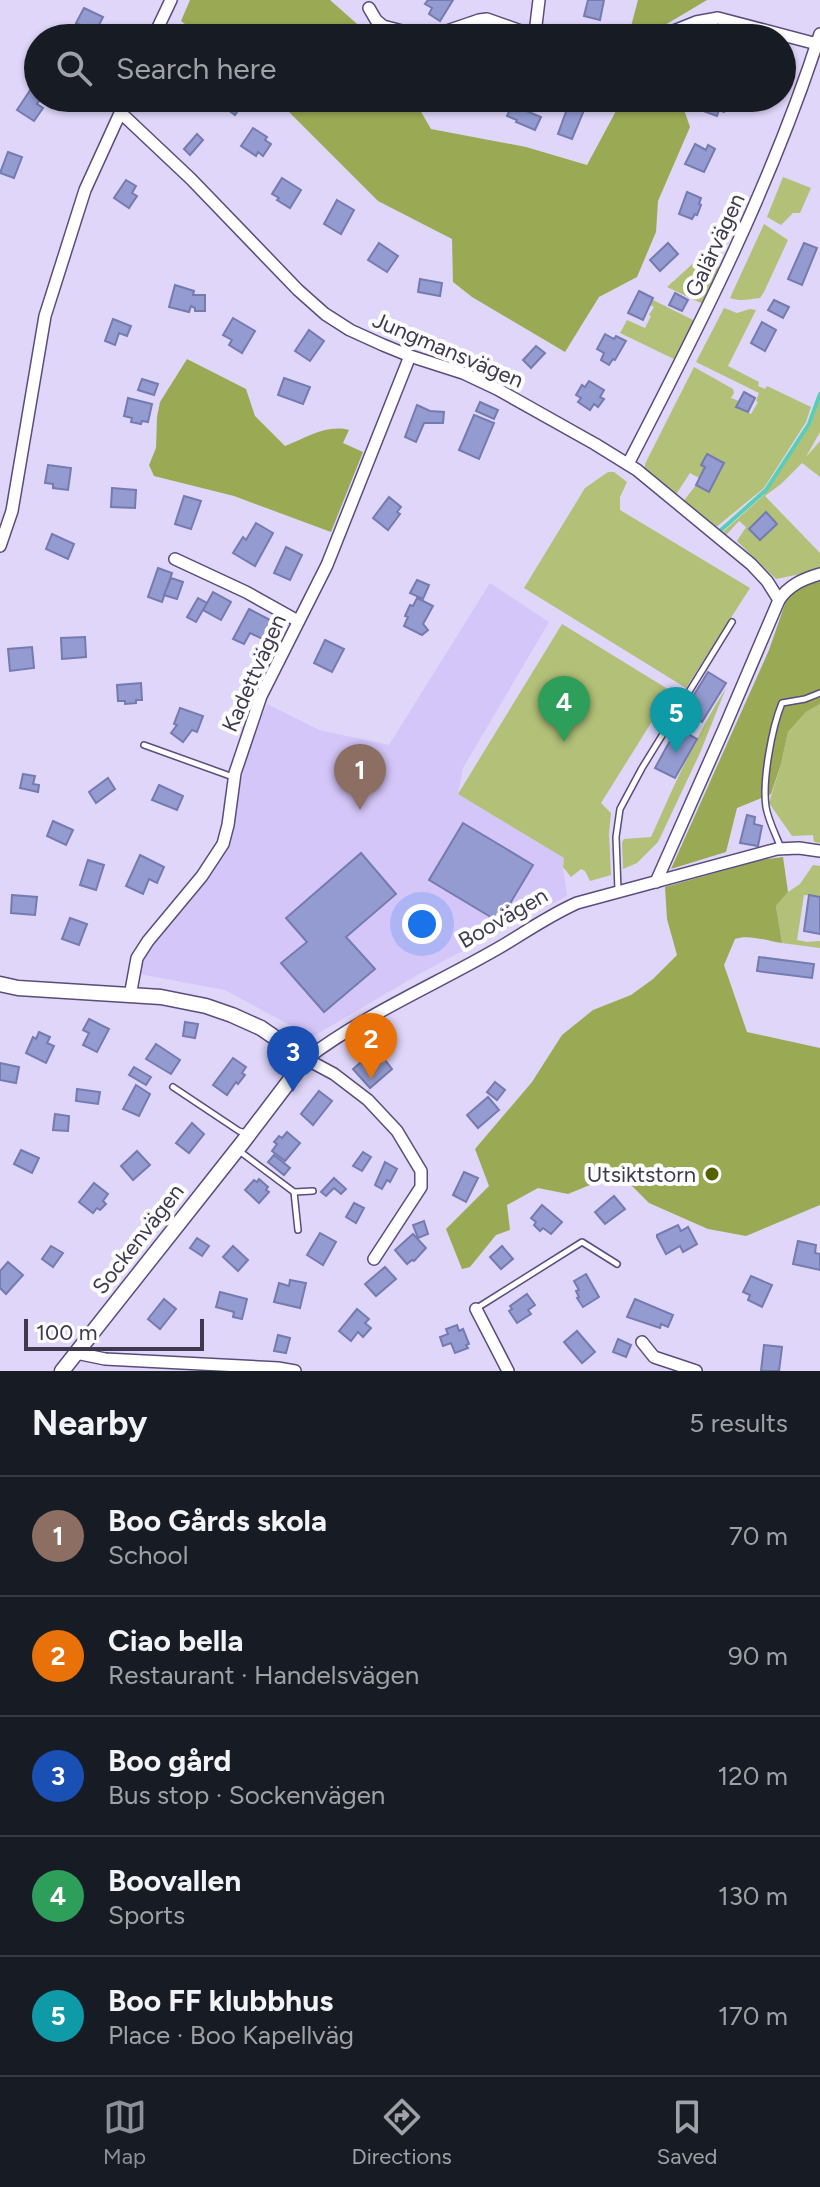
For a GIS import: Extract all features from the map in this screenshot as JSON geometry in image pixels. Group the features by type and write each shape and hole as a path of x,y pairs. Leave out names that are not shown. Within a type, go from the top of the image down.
{"street":[{"path":"160,24 171,0"},
{"path":"536,24 539,0"},
{"path":"369,8 381,24"},
{"path":"691,24 718,18 747,24"},
{"path":"467,24 487,19 501,24"},
{"path":"796,34 818,39"},
{"name":"Galärvägen","path":"796,102 818,39"},
{"name":"Galärvägen","path":"628,464 753,213 793,112"},
{"path":"0,546 12,511 45,316 85,190 121,113"},
{"name":"Jungmansvägen","path":"121,113 191,179 313,305 350,330 497,389 628,464 751,564 779,600"},
{"name":"Kadettvägen","path":"130,996 137,958 202,876 223,844 234,777 261,696 340,535 410,356"},
{"path":"175,559 246,592 298,621"},
{"path":"656,882 779,600 797,583 820,574"},
{"name":"Boovägen","path":"306,1059 357,1024 577,903 781,848 820,851"},
{"path":"0,984 183,1001 232,1015 261,1028 334,1074 368,1100 397,1131 421,1171 421,1187 374,1259"},
{"name":"Sockenvägen","path":"62,1371 306,1059"},
{"path":"476,1309 508,1371"},
{"path":"642,1342 654,1357 696,1371"},
{"path":"76,1353 105,1359 295,1371"}],"lane":[{"path":"618,891 616,837 620,809 732,622"},
{"path":"781,848 766,808 767,765 776,717 782,703 820,693"},
{"path":"144,745 234,777"},
{"path":"173,1087 239,1131 249,1134"},
{"path":"237,1149 294,1192 313,1191"},
{"path":"294,1192 298,1230"},
{"path":"476,1309 579,1243 585,1243 617,1264"}],"shaded area":[{"path":"490,583 549,622 463,768 458,794 564,858 567,896 421,973 312,1037 225,990 139,974 143,955 221,858 232,826 249,744 267,704 319,730 389,745"}],"green space":[{"path":"190,0 330,0 357,24 185,24 181,21"},
{"path":"638,0 707,0 667,24 632,24"},
{"path":"289,112 421,112 431,129 526,147 587,165 615,112 685,112 690,127 658,201 656,232 637,277 599,297 565,352 472,297 453,282 452,239 378,201"},
{"path":"783,177 811,188 800,213 793,213 781,225 767,217"},
{"path":"764,224 788,240 760,298 730,298"},
{"path":"699,258 722,268 703,304 667,287"},
{"path":"653,300 695,321 676,360 620,333 627,320 645,328 654,307 650,305"},
{"path":"724,308 737,313 756,310 728,366 759,382 758,386 765,389 767,386 811,407 806,422 764,488 715,528 682,503 696,485 708,492 723,464 701,465 705,467 699,478 690,473 675,496 645,469 645,464 694,367 733,389 731,398 739,401 736,407 751,414 758,402 759,393 696,362"},
{"path":"187,359 246,389 255,416 285,446 324,430 349,430 343,443 363,452 331,532 234,496 154,476 149,465 156,448 160,402"},
{"path":"820,399 820,432 806,457 820,441 820,477 802,463 765,496 820,553 820,570 776,579 737,541 746,527 739,521 726,535 723,532 764,495 811,424"},
{"path":"608,472 614,472 627,482 620,497 620,510 750,588 686,688 524,588 585,488"},
{"path":"820,580 820,704 806,712 788,732 771,794 737,808 726,852 671,869 769,650 787,598 797,588"},
{"path":"562,624 671,691 601,803 611,813 611,875 590,881 581,869 571,877 563,867 564,858 458,794"},
{"path":"726,688 700,753 658,842 637,863 623,869 622,842 624,839 651,837 695,742"},
{"path":"820,704 820,843 814,842 813,835 792,836 769,803 788,732 806,712"},
{"path":"783,857 788,892 776,906 782,943 752,938 735,939 724,965 747,1032 820,1048 820,1205 746,1236 708,1229 649,1203 619,1173 568,1194 538,1188 507,1205 510,1230 496,1235 470,1267 462,1269 446,1229 489,1186 475,1149 532,1082 562,1035 593,1010 631,995 677,955 667,919 665,887 761,860"},
{"path":"813,865 820,866 820,897 804,895 797,940 820,941 820,948 782,943 776,906 800,884"}],"building":[{"path":"428,0 453,0 440,21 429,14 432,8 425,4"},
{"path":"588,0 604,0 600,20 584,16"},
{"path":"84,8 103,17 100,24 76,23"},
{"path":"24,100 24,112 40,112 34,121 17,110"},
{"path":"509,112 529,112 541,117 535,130 507,116"},
{"path":"566,112 583,112 572,139 558,134"},
{"path":"253,128 267,137 265,140 271,144 263,156 258,152 256,156 241,146"},
{"path":"197,134 203,140 190,155 184,149"},
{"path":"695,144 706,150 708,145 715,149 704,172 685,164"},
{"path":"8,152 22,157 14,178 0,173"},
{"path":"282,178 301,190 290,208 272,194"},
{"path":"126,180 136,186 132,193 137,196 129,208 114,198"},
{"path":"687,192 701,198 697,215 692,219 679,214"},
{"path":"337,200 354,210 341,234 324,224"},
{"path":"379,243 398,256 387,272 368,260"},
{"path":"668,243 678,254 660,271 650,260"},
{"path":"804,243 817,248 802,285 788,279"},
{"path":"420,279 442,283 440,296 418,292"},
{"path":"175,285 194,291 193,295 205,295 205,311 195,311 191,306 189,312 169,307"},
{"path":"639,291 653,298 643,320 628,313"},
{"path":"675,293 688,300 682,311 669,305"},
{"path":"774,300 789,307 783,318 768,310"},
{"path":"233,318 255,331 242,353 229,345 232,340 223,335"},
{"path":"113,319 131,326 127,336 119,333 115,345 105,341"},
{"path":"762,322 776,330 765,351 751,343"},
{"path":"309,330 324,341 310,361 295,351"},
{"path":"605,334 626,341 609,365 601,360 604,353 597,349"},
{"path":"536,346 545,353 531,368 523,360"},
{"path":"284,378 310,387 303,404 278,395"},
{"path":"142,379 158,384 154,395 138,390"},
{"path":"589,381 604,390 600,397 604,399 598,407 594,404 590,410 578,402 581,398 576,395 582,385 585,387"},
{"path":"744,392 755,398 748,412 736,407"},
{"path":"128,398 152,404 148,422 131,422 132,418 124,416"},
{"path":"480,402 498,410 494,419 476,411"},
{"path":"417,405 430,411 444,412 443,423 424,423 416,442 405,437"},
{"path":"474,415 494,423 479,459 459,450"},
{"path":"707,454 724,463 709,492 696,485 705,467 701,465"},
{"path":"48,465 71,468 68,490 53,488 53,484 45,483"},
{"path":"112,488 136,490 135,508 111,507"},
{"path":"184,496 201,501 191,529 175,524"},
{"path":"389,497 401,507 397,512 400,514 388,530 373,518"},
{"path":"766,512 777,524 760,540 749,529"},
{"path":"256,523 273,533 255,566 233,553 243,537 246,540"},
{"path":"52,534 74,544 68,559 46,549"},
{"path":"286,547 302,555 290,580 274,573"},
{"path":"158,568 172,573 162,602 148,597"},
{"path":"171,578 183,582 177,599 164,595"},
{"path":"417,580 429,585 423,599 410,593"},
{"path":"213,592 231,602 221,620 203,610"},
{"path":"198,598 207,603 196,622 187,617"},
{"path":"417,598 433,606 423,624 428,630 422,635 404,626 410,605 413,606"},
{"path":"249,609 276,623 267,641 250,633 244,644 233,639"},
{"path":"85,637 86,657 62,659 61,638"},
{"path":"325,640 344,649 332,672 314,663"},
{"path":"32,647 34,668 10,671 8,649"},
{"path":"708,672 726,683 702,722 684,711"},
{"path":"141,683 142,700 125,704 125,701 118,701 117,685"},
{"path":"180,708 203,716 197,732 192,730 183,742 171,733 177,725 174,724"},
{"path":"677,728 697,739 675,778 655,768"},
{"path":"23,774 35,776 33,784 39,785 38,792 20,788"},
{"path":"108,778 115,789 96,803 89,792"},
{"path":"159,785 183,796 177,810 152,800"},
{"path":"747,815 755,817 754,824 762,826 758,846 740,843"},
{"path":"53,821 73,830 66,845 47,836"},
{"path":"463,823 533,865 499,922 429,880"},
{"path":"361,853 396,894 346,937 375,969 324,1012 281,963 307,942 286,918"},
{"path":"140,855 164,867 157,883 149,879 143,894 126,886"},
{"path":"88,860 104,865 96,890 80,885"},
{"path":"12,895 37,897 35,915 11,913"},
{"path":"809,895 820,897 820,934 804,931"},
{"path":"70,918 87,924 79,945 62,939"},
{"path":"759,957 814,964 812,978 757,971"},
{"path":"89,1019 109,1029 97,1052 83,1045 89,1033 83,1030"},
{"path":"185,1022 198,1024 195,1038 183,1036"},
{"path":"39,1032 50,1037 47,1043 54,1046 46,1063 26,1053 33,1037 36,1039"},
{"path":"156,1044 180,1060 171,1074 146,1059"},
{"path":"369,1055 374,1061 381,1055 392,1069 370,1088 353,1069"},
{"path":"233,1058 246,1067 242,1073 245,1075 227,1095 213,1085"},
{"path":"0,1063 19,1067 16,1083 0,1080"},
{"path":"134,1067 151,1077 146,1085 129,1075"},
{"path":"495,1082 505,1090 497,1100 487,1092"},
{"path":"136,1085 150,1094 139,1116 123,1109"},
{"path":"77,1089 100,1092 98,1104 76,1101"},
{"path":"319,1091 332,1101 313,1125 301,1114"},
{"path":"488,1097 499,1110 478,1128 467,1115"},
{"path":"55,1114 69,1116 68,1131 53,1130"},
{"path":"192,1123 204,1134 189,1153 176,1143"},
{"path":"287,1132 300,1143 285,1161 272,1151 277,1144 274,1142"},
{"path":"21,1150 39,1158 32,1173 14,1164"},
{"path":"137,1151 150,1165 133,1180 121,1166"},
{"path":"363,1152 371,1157 362,1171 353,1166"},
{"path":"274,1155 290,1168 284,1175 268,1162"},
{"path":"385,1162 397,1169 382,1189 375,1185"},
{"path":"464,1172 478,1178 466,1202 453,1195"},
{"path":"334,1178 346,1189 341,1194 334,1188 326,1196 321,1192"},
{"path":"259,1179 269,1192 259,1203 245,1190"},
{"path":"94,1183 108,1194 103,1201 106,1204 93,1213 79,1202"},
{"path":"614,1196 625,1209 605,1224 595,1212"},
{"path":"354,1203 364,1208 356,1223 346,1217"},
{"path":"542,1205 562,1222 551,1234 543,1228 540,1231 531,1218"},
{"path":"424,1221 428,1234 418,1238 413,1225"},
{"path":"678,1225 681,1231 688,1227 697,1244 683,1252 680,1246 666,1254 657,1235"},
{"path":"320,1233 336,1242 323,1265 307,1255"},
{"path":"413,1234 426,1248 407,1264 395,1250"},
{"path":"197,1238 209,1246 202,1256 190,1248"},
{"path":"798,1241 816,1245 815,1253 820,1254 820,1270 793,1264"},
{"path":"51,1246 63,1253 53,1267 42,1259"},
{"path":"233,1246 248,1260 238,1271 223,1257"},
{"path":"502,1246 513,1259 501,1269 490,1257"},
{"path":"122,1249 134,1258 127,1268 114,1259"},
{"path":"8,1262 23,1275 6,1294 0,1288 0,1271"},
{"path":"385,1267 396,1279 376,1296 365,1284"},
{"path":"586,1274 599,1297 583,1307 577,1298 576,1291 579,1290 574,1281"},
{"path":"751,1276 772,1285 762,1307 748,1300 750,1295 743,1292"},
{"path":"290,1280 306,1283 300,1308 274,1302 279,1283 289,1286"},
{"path":"220,1292 247,1299 242,1319 233,1317 234,1312 216,1307"},
{"path":"527,1294 535,1305 528,1310 531,1314 517,1323 509,1311 512,1309 510,1306"},
{"path":"164,1299 176,1309 160,1329 148,1319"},
{"path":"635,1299 673,1315 668,1327 661,1324 660,1328 627,1317"},
{"path":"357,1309 369,1319 365,1323 371,1328 363,1337 358,1332 351,1341 339,1331"},
{"path":"457,1325 459,1331 463,1329 469,1344 466,1345 468,1348 455,1353 451,1343 443,1346 440,1337 448,1334 446,1329"},
{"path":"577,1331 595,1352 582,1363 564,1342"},
{"path":"278,1335 290,1338 286,1353 274,1351"},
{"path":"618,1339 631,1345 626,1357 613,1352"},
{"path":"764,1345 782,1347 779,1371 761,1371"}],"waterway":[{"path":"721,530 766,490 809,424 820,394"}],"place":[{"name":"Boovallen","path":"564,742"},
{"name":"Boo FF klubbhus","path":"676,753"},
{"name":"Boo Gårds skola","path":"360,810"},
{"name":"Ciao bella","path":"371,1079"},
{"name":"Boo gård","path":"293,1092"},
{"name":"Utsiktstorn","path":"712,1174"}]}
